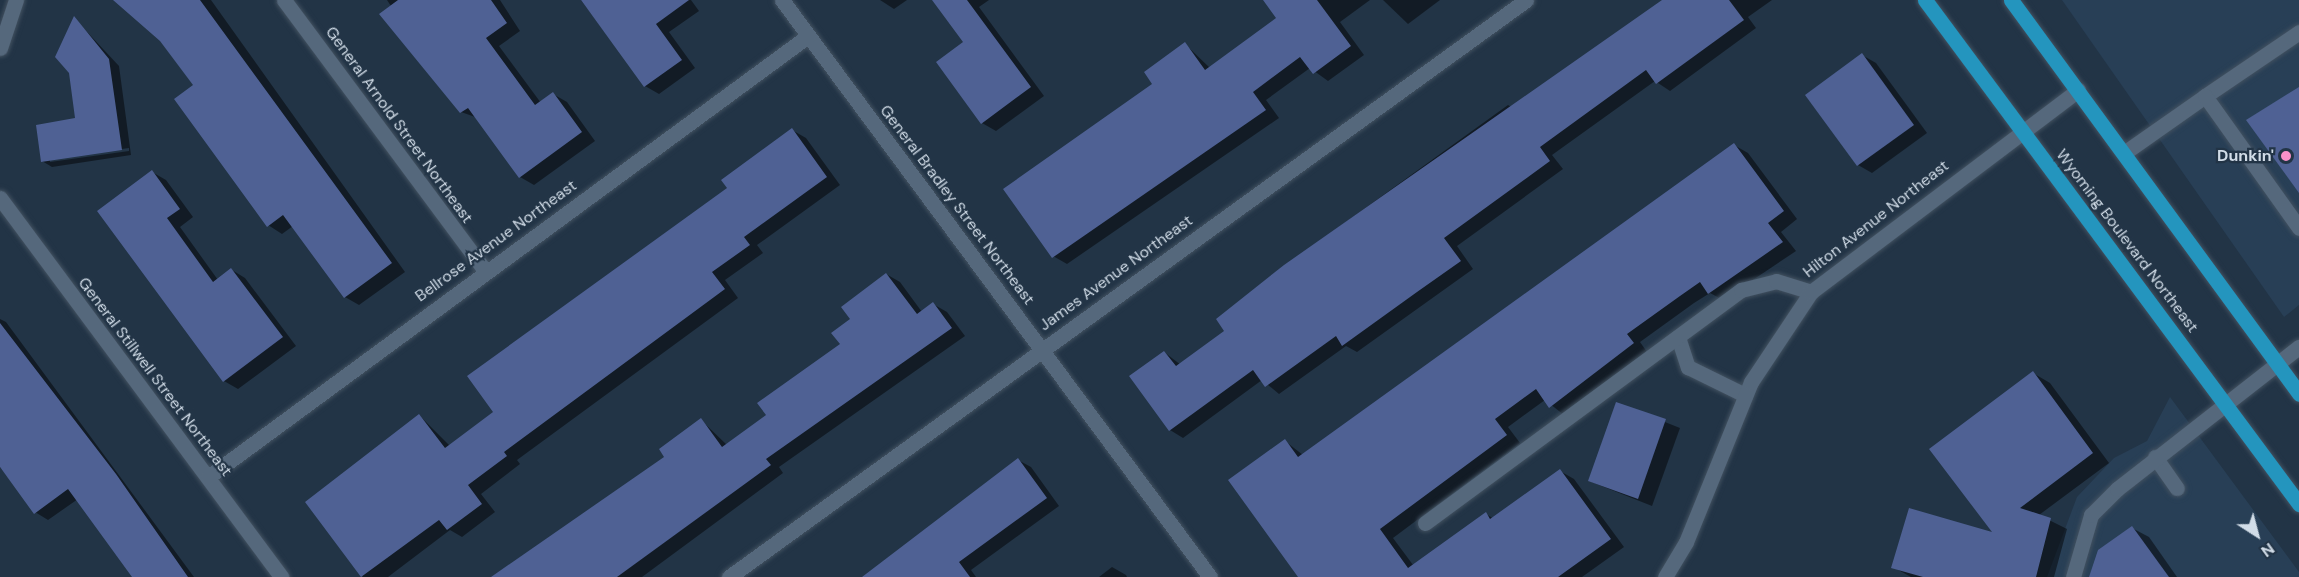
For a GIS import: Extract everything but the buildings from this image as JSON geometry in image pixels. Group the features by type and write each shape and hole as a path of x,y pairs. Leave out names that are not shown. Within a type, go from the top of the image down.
{"main road":[{"name":"Wyoming Boulevard Northeast","path":"1925,0 2299,504"},
{"path":"2011,0 2299,393"}],"street":[{"path":"0,48 15,0"},
{"name":"General Arnold Street Northeast","path":"284,0 485,271"},
{"name":"General Bradley Street Northeast","path":"782,0 1210,577"},
{"name":"James Avenue Northeast","path":"729,577 1526,0"},
{"path":"2124,153 2299,32"},
{"name":"Bellrose Avenue Northeast","path":"208,477 485,271 808,36"},
{"name":"Hilton Avenue Northeast","path":"1665,577 1686,542 1745,395 1811,292 2022,130 2078,90"},
{"path":"2205,96 2299,228"},
{"name":"General Stillwell Street Northeast","path":"0,198 281,577"},
{"path":"1425,523 1741,290 1764,282 1811,292"},
{"path":"1678,337 1689,367 1745,395"},
{"path":"2073,577 2091,515 2155,457 2224,400 2299,347"},
{"path":"2155,457 2177,488"}],"shaded area":[{"path":"2062,0 2299,0 2299,305 2284,317"},
{"path":"2170,397 2299,572 2299,577 2047,577 2077,497 2114,458 2147,441"}],"place":[{"name":"Dunkin'","path":"2286,156"}]}
